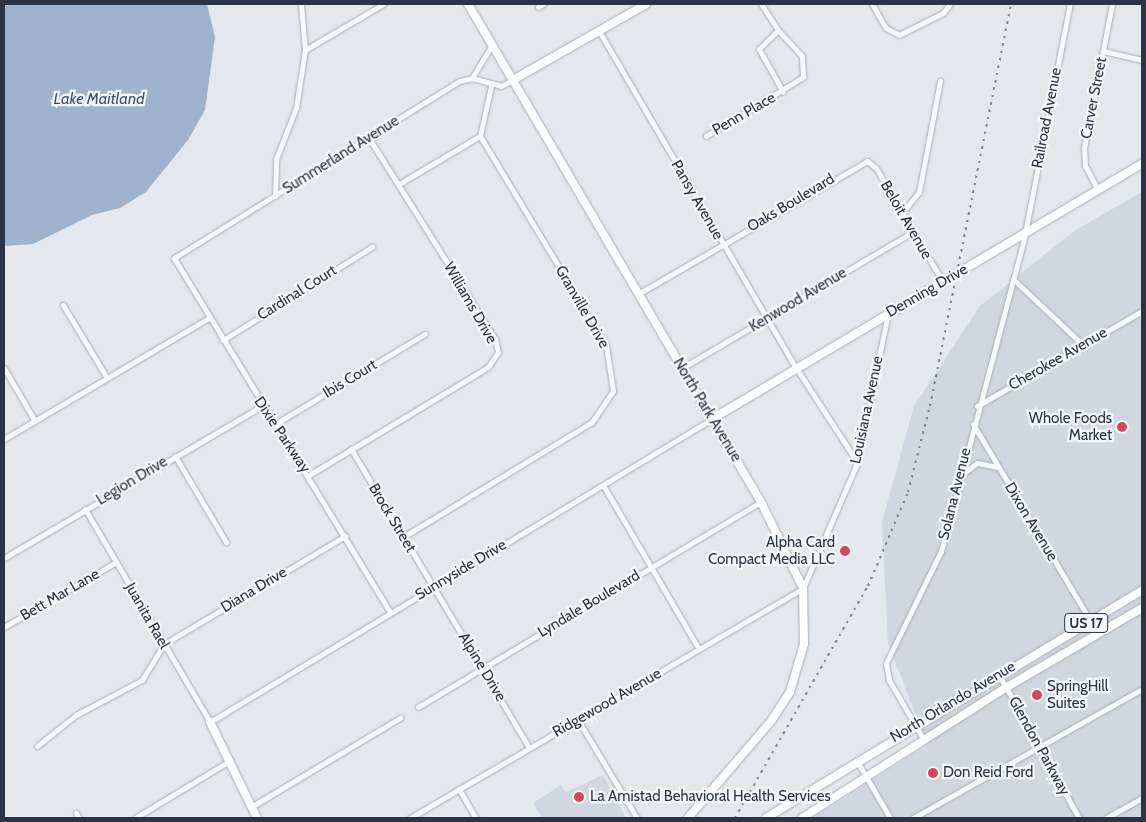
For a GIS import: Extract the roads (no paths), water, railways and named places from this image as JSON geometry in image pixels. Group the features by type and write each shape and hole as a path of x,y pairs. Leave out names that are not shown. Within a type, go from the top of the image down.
{"street":[{"path":"275,196 276,159 296,108 305,50 301,4"},
{"path":"305,50 383,4"},
{"name":"North Park Avenue","path":"468,4 760,502 803,588 804,644 790,692 772,720 688,818"},
{"path":"492,45 472,78 491,86 512,80 646,4"},
{"name":"Penn Place","path":"706,136 782,92 803,77 804,67 795,44 778,30 762,4"},
{"path":"872,4 886,28 899,35 943,13 950,4"},
{"name":"Railroad Avenue","path":"1025,233 1070,4"},
{"name":"Carver Street","path":"1098,190 1085,166 1084,148 1112,4"},
{"name":"Penn Place","path":"778,30 759,49 782,92"},
{"name":"Pansy Avenue","path":"599,31 767,318 857,463"},
{"path":"1103,51 1142,60"},
{"name":"Summerland Avenue","path":"174,258 369,138 472,78"},
{"path":"902,212 919,192 940,82"},
{"path":"399,184 480,136 491,86"},
{"name":"Granville Drive","path":"403,537 592,422 613,391 606,345 480,136"},
{"name":"Williams Drive","path":"309,475 488,367 498,352 495,339 369,138"},
{"name":"Oaks Boulevard","path":"638,294 866,161"},
{"name":"Beloit Avenue","path":"866,161 876,168 943,282"},
{"name":"Denning Drive","path":"712,419 1142,164"},
{"name":"Kenwood Avenue","path":"682,368 913,232"},
{"name":"Solana Avenue","path":"924,740 889,680 886,663 941,551 977,406 1025,233"},
{"name":"Cardinal Court","path":"223,340 372,247"},
{"name":"Dixie Parkway","path":"174,258 262,406 309,475 390,612"},
{"path":"1013,279 1082,345"},
{"path":"63,305 107,378"},
{"name":"Cherokee Avenue","path":"977,406 1140,312"},
{"name":"Louisiana Avenue","path":"803,588 857,463 888,313"},
{"path":"4,439 210,317"},
{"name":"Ibis Court","path":"275,424 425,334"},
{"path":"4,368 35,421"},
{"name":"Legion Drive","path":"4,558 262,406"},
{"name":"Sunnyside Drive","path":"210,722 712,419"},
{"name":"Dixon Avenue","path":"973,424 1090,620"},
{"name":"Brock Street","path":"351,449 434,586"},
{"path":"176,456 226,542"},
{"path":"960,476 977,463 998,467"},
{"path":"603,485 698,649"},
{"name":"Lyndale Boulevard","path":"418,707 760,502"},
{"name":"Juanita Rael","path":"86,509 210,722"},
{"name":"Diana Drive","path":"164,644 345,536"},
{"name":"Bett Mar Lane","path":"4,627 116,562"},
{"name":"Alpine Drive","path":"434,586 484,667 530,748"},
{"name":"Ridgewood Avenue","path":"410,818 803,588"},
{"name":"North Orlando Avenue","path":"766,818 915,724 1142,590"},
{"name":"North Orlando Avenue","path":"802,818 1006,687 1142,608"},
{"path":"37,746 76,715 142,680 164,644"},
{"name":"Glendon Parkway","path":"999,674 1079,818"},
{"path":"913,818 1041,749 1142,689"},
{"path":"251,807 400,718"},
{"path":"578,720 637,818"},
{"path":"210,722 257,818"},
{"path":"135,818 229,761"},
{"path":"857,761 890,818"},
{"path":"458,789 476,818"},
{"path":"1106,818 1142,798"}],"water":[{"name":"Lake Maitland","path":"4,4 207,4 215,37 205,110 188,140 146,192 120,208 92,215 33,244 4,246"}],"railway":[{"path":"735,818 868,586 908,492 930,406 1011,4"}],"place":[{"name":"Whole Foods Market","path":"1122,427"},
{"name":"Alpha Card Compact Media LLC","path":"845,551"},
{"name":"SpringHill Suites","path":"1037,695"},
{"name":"Don Reid Ford","path":"933,773"},
{"name":"La Amistad Behavioral Health Services","path":"579,797"}]}
